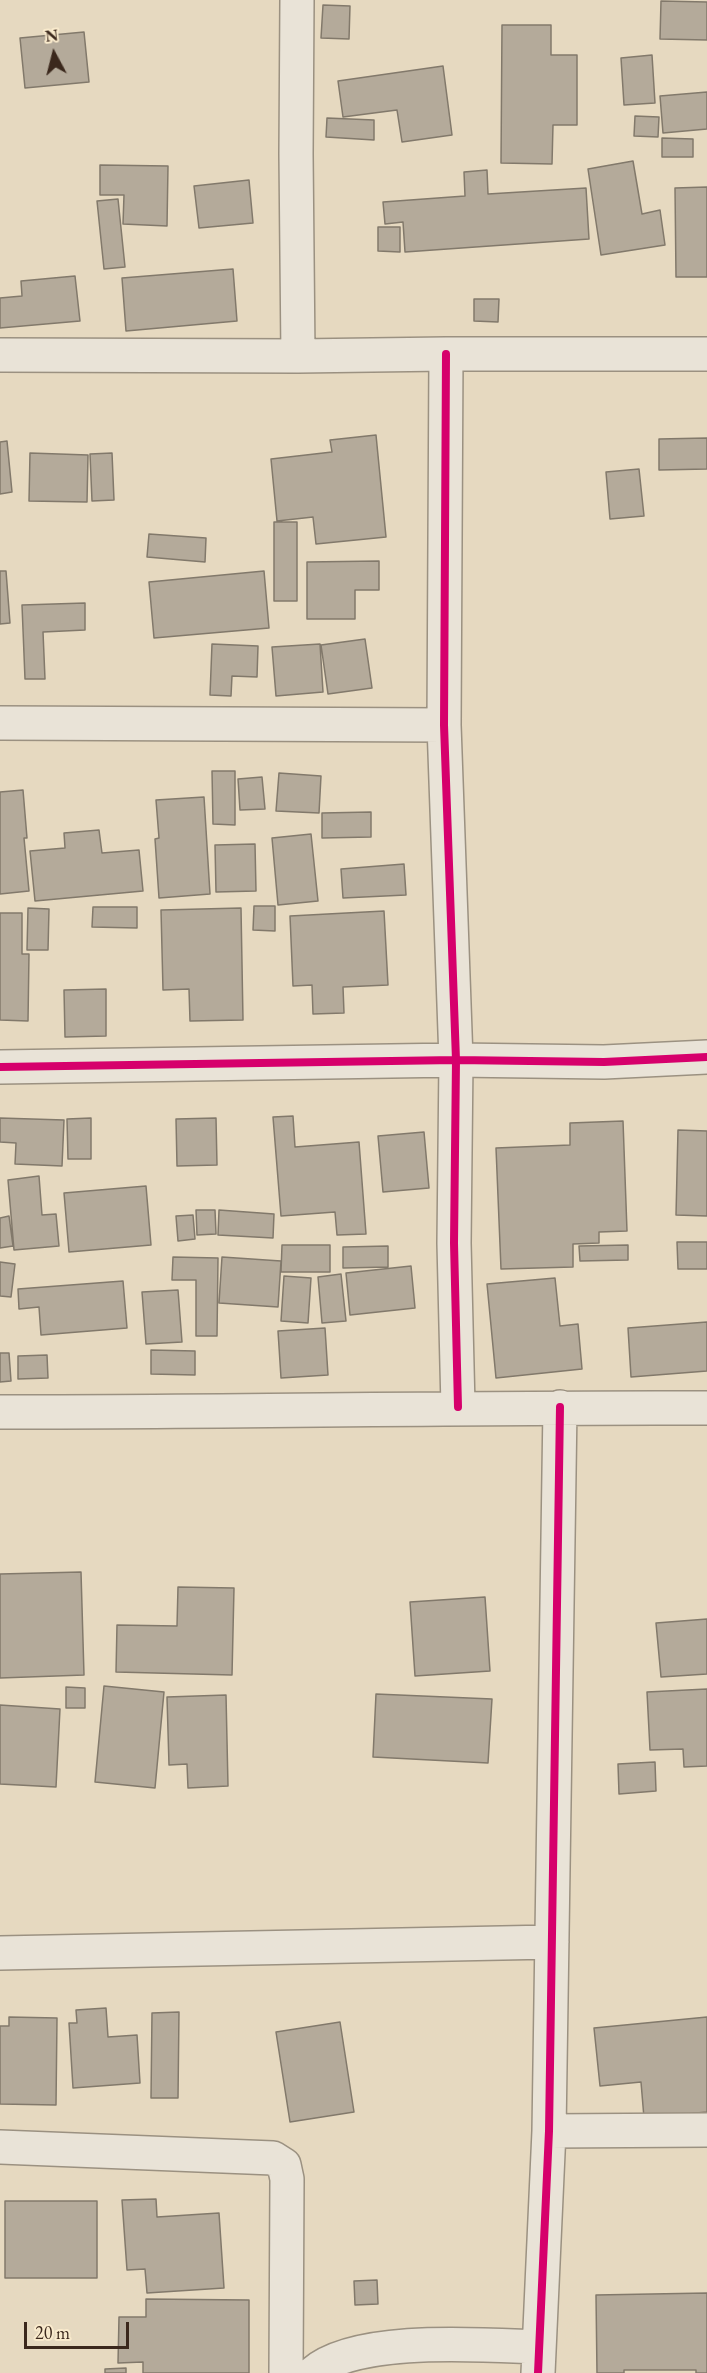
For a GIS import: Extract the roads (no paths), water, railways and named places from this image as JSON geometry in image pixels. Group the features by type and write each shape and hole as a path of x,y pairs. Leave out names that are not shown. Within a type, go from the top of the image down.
{"street":[{"path":"297,0 298,356"},
{"path":"446,354 444,725 456,1060 454,1244 458,1407"},
{"path":"0,355 707,354"},
{"path":"0,723 444,725"},
{"path":"0,1067 456,1060 604,1062 707,1057"},
{"path":"0,1412 218,1412 458,1407 707,1408"},
{"path":"313,2373 321,2366 353,2353 444,2343 539,2360 549,2131 560,1407"},
{"path":"0,1953 552,1942"},
{"path":"549,2131 707,2130"},
{"path":"0,2147 273,2158 285,2165 287,2179 286,2373"}]}
